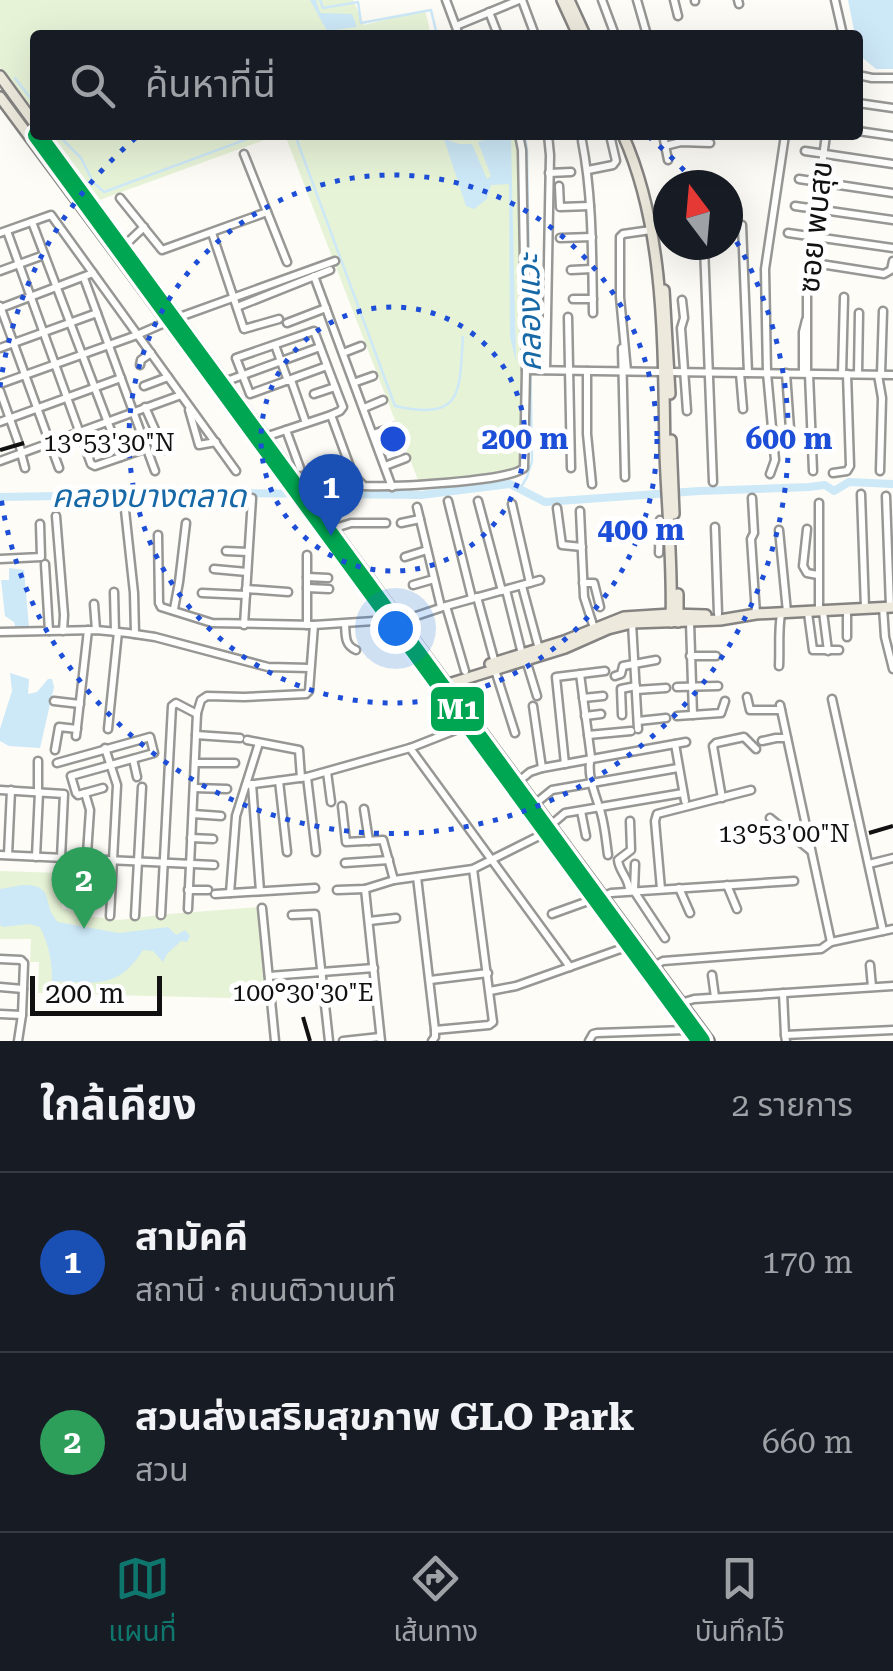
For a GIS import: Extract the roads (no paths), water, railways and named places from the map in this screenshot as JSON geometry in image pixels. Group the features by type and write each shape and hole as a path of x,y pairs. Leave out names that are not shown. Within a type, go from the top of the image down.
{"main road":[{"path":"566,0 579,30"},
{"path":"2,87 30,118"},
{"path":"2,87 30,125"},
{"path":"41,140 389,620 448,680 466,726 686,1023 695,1041"},
{"path":"47,140 125,245 172,320 224,382 291,480"},
{"path":"627,140 652,230 666,372"},
{"path":"629,140 640,162 652,203 663,268 670,500 678,599 675,618"},
{"path":"670,500 665,542 675,618"},
{"path":"312,509 332,529 448,680 681,1003 686,1023 709,1041"},
{"path":"678,599 694,618"},
{"path":"524,657 624,617 720,620 756,614 889,607"},
{"path":"694,618 734,616"},
{"path":"448,680 565,648 608,629 675,618"},
{"path":"461,703 461,686 491,668"}],"street":[{"path":"446,0 458,30"},
{"path":"456,26 521,0 534,30"},
{"path":"602,0 613,30"},
{"path":"637,0 646,30"},
{"path":"674,0 678,16"},
{"path":"835,0 842,30"},
{"path":"489,12 496,30"},
{"path":"863,75 893,78"},
{"path":"863,104 893,108"},
{"path":"863,132 893,136"},
{"path":"331,415 353,475 364,486 392,487 522,472 526,461 529,370 521,140"},
{"path":"546,370 548,140"},
{"path":"588,170 614,165 611,140"},
{"path":"664,140 668,160"},
{"path":"770,474 774,460 765,268 785,140"},
{"name":"ซอย พบสุข","path":"812,471 803,332 808,262 825,140"},
{"path":"582,141 588,170 593,313"},
{"path":"665,146 710,142"},
{"path":"804,151 893,164"},
{"path":"616,159 631,153"},
{"path":"244,154 288,262"},
{"path":"549,174 571,172"},
{"path":"799,180 893,193"},
{"path":"559,186 560,207 590,206"},
{"path":"120,198 162,250 267,212"},
{"path":"795,206 893,220"},
{"path":"147,448 92,466 4,232 51,216 236,471"},
{"path":"32,222 121,457"},
{"path":"125,245 144,228"},
{"path":"625,477 620,238 623,234 652,230"},
{"path":"212,232 246,330 326,308"},
{"path":"788,233 893,248"},
{"path":"560,238 592,236"},
{"path":"0,271 44,255"},
{"path":"704,260 713,482"},
{"path":"742,260 743,409"},
{"path":"236,302 334,262"},
{"path":"808,262 884,274 892,264"},
{"path":"572,270 592,269"},
{"path":"25,468 0,388 172,320 330,270"},
{"path":"59,468 0,308 93,273"},
{"path":"314,276 392,487"},
{"path":"84,278 155,470"},
{"path":"833,473 846,470 850,463 844,297"},
{"path":"573,299 593,300"},
{"path":"682,300 687,411"},
{"path":"880,471 882,310"},
{"path":"858,374 859,312"},
{"path":"0,348 97,313"},
{"path":"568,317 570,468"},
{"path":"620,324 624,371"},
{"path":"264,438 331,415 342,407 328,366 314,331 236,358 250,394 328,366"},
{"path":"274,345 306,423"},
{"path":"343,353 361,346"},
{"path":"224,382 320,347"},
{"path":"140,365 140,360 151,353"},
{"path":"529,370 893,375"},
{"path":"588,370 586,434 592,484"},
{"path":"786,373 790,429"},
{"path":"355,382 373,376"},
{"path":"144,386 168,377"},
{"path":"0,422 121,378"},
{"path":"314,394 335,387"},
{"path":"0,461 180,395"},
{"path":"364,408 383,400"},
{"path":"146,407 164,450"},
{"path":"189,408 199,445 216,442"},
{"path":"374,434 394,427"},
{"path":"286,430 300,468"},
{"path":"379,449 398,442"},
{"path":"385,466 406,458"},
{"path":"861,494 865,608"},
{"path":"886,496 886,640 893,669"},
{"path":"244,625 252,498"},
{"path":"752,498 754,535 750,539 756,614"},
{"path":"448,501 491,668 515,733"},
{"path":"478,501 537,696"},
{"path":"819,503 813,650 839,650"},
{"path":"512,504 539,649"},
{"path":"417,508 443,606 448,680"},
{"path":"557,508 562,544 582,546"},
{"path":"125,510 134,634"},
{"path":"580,511 584,597 594,628"},
{"path":"56,516 63,631"},
{"path":"401,523 420,519"},
{"path":"660,520 665,542 660,553"},
{"path":"174,609 186,523"},
{"path":"332,529 351,523 386,523"},
{"path":"0,558 41,558 40,524"},
{"path":"716,527 718,614"},
{"path":"806,529 803,566 807,574 818,574"},
{"path":"779,530 784,614 778,640 779,666"},
{"path":"158,535 159,603 196,619 244,625 389,620"},
{"path":"404,557 428,550"},
{"path":"226,551 248,552"},
{"path":"188,909 197,714 207,696 309,691 307,555"},
{"path":"44,564 49,631"},
{"path":"214,569 247,572"},
{"path":"307,577 328,578"},
{"path":"413,585 434,579"},
{"path":"400,621 540,580"},
{"path":"583,584 594,583 600,607"},
{"path":"307,588 329,588"},
{"path":"108,730 116,632 114,592"},
{"path":"202,593 288,592"},
{"path":"56,750 60,727 76,732 94,604"},
{"path":"847,637 848,609"},
{"path":"813,610 828,651"},
{"path":"693,715 690,656 694,618"},
{"path":"632,623 635,727"},
{"path":"344,624 346,642 356,650"},
{"path":"0,632 92,630 154,636 268,667 310,668"},
{"path":"690,656 716,656"},
{"path":"615,676 621,674 624,666 656,660"},
{"path":"565,764 556,679 605,671"},
{"path":"580,674 593,784 608,855"},
{"path":"676,686 718,686"},
{"path":"622,715 621,690 666,688"},
{"path":"583,698 604,696"},
{"path":"747,697 750,710 780,707 831,942"},
{"path":"832,699 883,931"},
{"path":"54,700 80,704"},
{"path":"677,716 721,713 725,701"},
{"path":"162,915 172,706 176,703 197,714"},
{"path":"533,706 542,768"},
{"path":"585,716 601,714"},
{"path":"588,735 666,718"},
{"path":"249,784 304,778 410,748 466,726"},
{"path":"196,735 244,739 298,750 316,852"},
{"path":"58,763 150,737 154,754 71,776 76,793 103,788"},
{"path":"722,798 713,746 742,737 756,749"},
{"path":"762,741 787,738"},
{"path":"519,781 542,768 686,742"},
{"path":"230,893 236,816 259,743"},
{"path":"552,824 565,813 684,797 675,744"},
{"path":"105,748 117,785 110,916"},
{"path":"410,748 570,967"},
{"path":"134,759 137,776"},
{"path":"36,857 38,761"},
{"path":"195,763 236,763"},
{"path":"536,803 552,790 678,768"},
{"path":"326,772 331,802"},
{"path":"279,781 286,852"},
{"path":"249,784 260,891"},
{"path":"136,916 142,787"},
{"path":"194,788 227,789"},
{"path":"0,790 64,794 61,858"},
{"path":"11,790 4,855 214,865"},
{"path":"661,890 657,814 752,790"},
{"path":"83,912 90,810 86,793"},
{"path":"342,806 346,842 383,840 394,880"},
{"path":"364,809 369,841"},
{"path":"581,811 586,836"},
{"path":"193,814 221,816"},
{"path":"770,818 812,852"},
{"path":"630,821 631,850 618,860 618,865 664,938"},
{"path":"337,890 365,889 394,880 473,869 544,834"},
{"path":"191,838 213,839"},
{"path":"868,864 893,858"},
{"path":"345,863 389,860"},
{"path":"632,891 635,864"},
{"path":"435,1030 493,1022 473,869"},
{"path":"417,877 435,1030 432,1041"},
{"path":"604,896 794,881"},
{"path":"726,885 737,909"},
{"path":"66,888 84,889"},
{"path":"188,890 230,893 315,888"},
{"path":"679,888 690,913"},
{"path":"343,1041 380,1039 365,889"},
{"path":"552,914 592,900"},
{"path":"262,908 275,1041"},
{"path":"292,915 315,914 329,1041"},
{"path":"369,921 396,918"},
{"path":"654,966 663,961 820,949 831,942 893,929"},
{"path":"490,991 516,986 626,947"},
{"path":"0,959 24,960 18,1041"},
{"path":"870,965 872,987"},
{"path":"268,976 374,968"},
{"path":"430,980 488,973"},
{"path":"712,975 715,998"},
{"path":"681,1003 893,986"},
{"path":"0,987 23,988"},
{"path":"782,994 785,1038 893,1030"},
{"path":"0,1014 22,1015"},
{"path":"589,1041 597,1033 686,1023"}],"water":[{"path":"310,0 316,0 320,13 352,14 357,27 326,30"},
{"path":"848,0 893,0 893,69 876,69 863,58 863,30 854,30"},
{"path":"444,140 472,144 487,179 491,176 478,142 511,140 516,362 510,337 509,184 491,185 487,199 474,209 466,206"},
{"path":"9,568 24,570 29,627 16,629 5,616 1,580 9,580"},
{"path":"10,673 29,679 28,694 37,692 52,679 54,687 40,748 9,746 0,741 12,691"},
{"path":"23,885 44,892 58,922 119,933 168,927 176,935 185,930 190,936 163,962 153,951 143,950 114,978 52,981 49,953 40,927 0,924 0,889"}],"waterway":[{"name":"คลองแวะ","path":"320,0 323,8 358,2 361,23 431,10 436,30"},
{"path":"15,78 30,98"},
{"path":"63,140 104,192 244,140"},
{"path":"297,140 395,406 434,409 453,398 458,387 463,337"},
{"name":"คลองแวะ","path":"520,489 532,461 526,140"},
{"name":"คลองบางตลาด","path":"0,497 421,495 510,484 545,502 825,485 834,491 849,482 893,484"}],"place":[{"name":"สามัคคี","path":"331,536"},
{"name":"สวนส่งเสริมสุขภาพ GLO Park","path":"84,929"}]}
